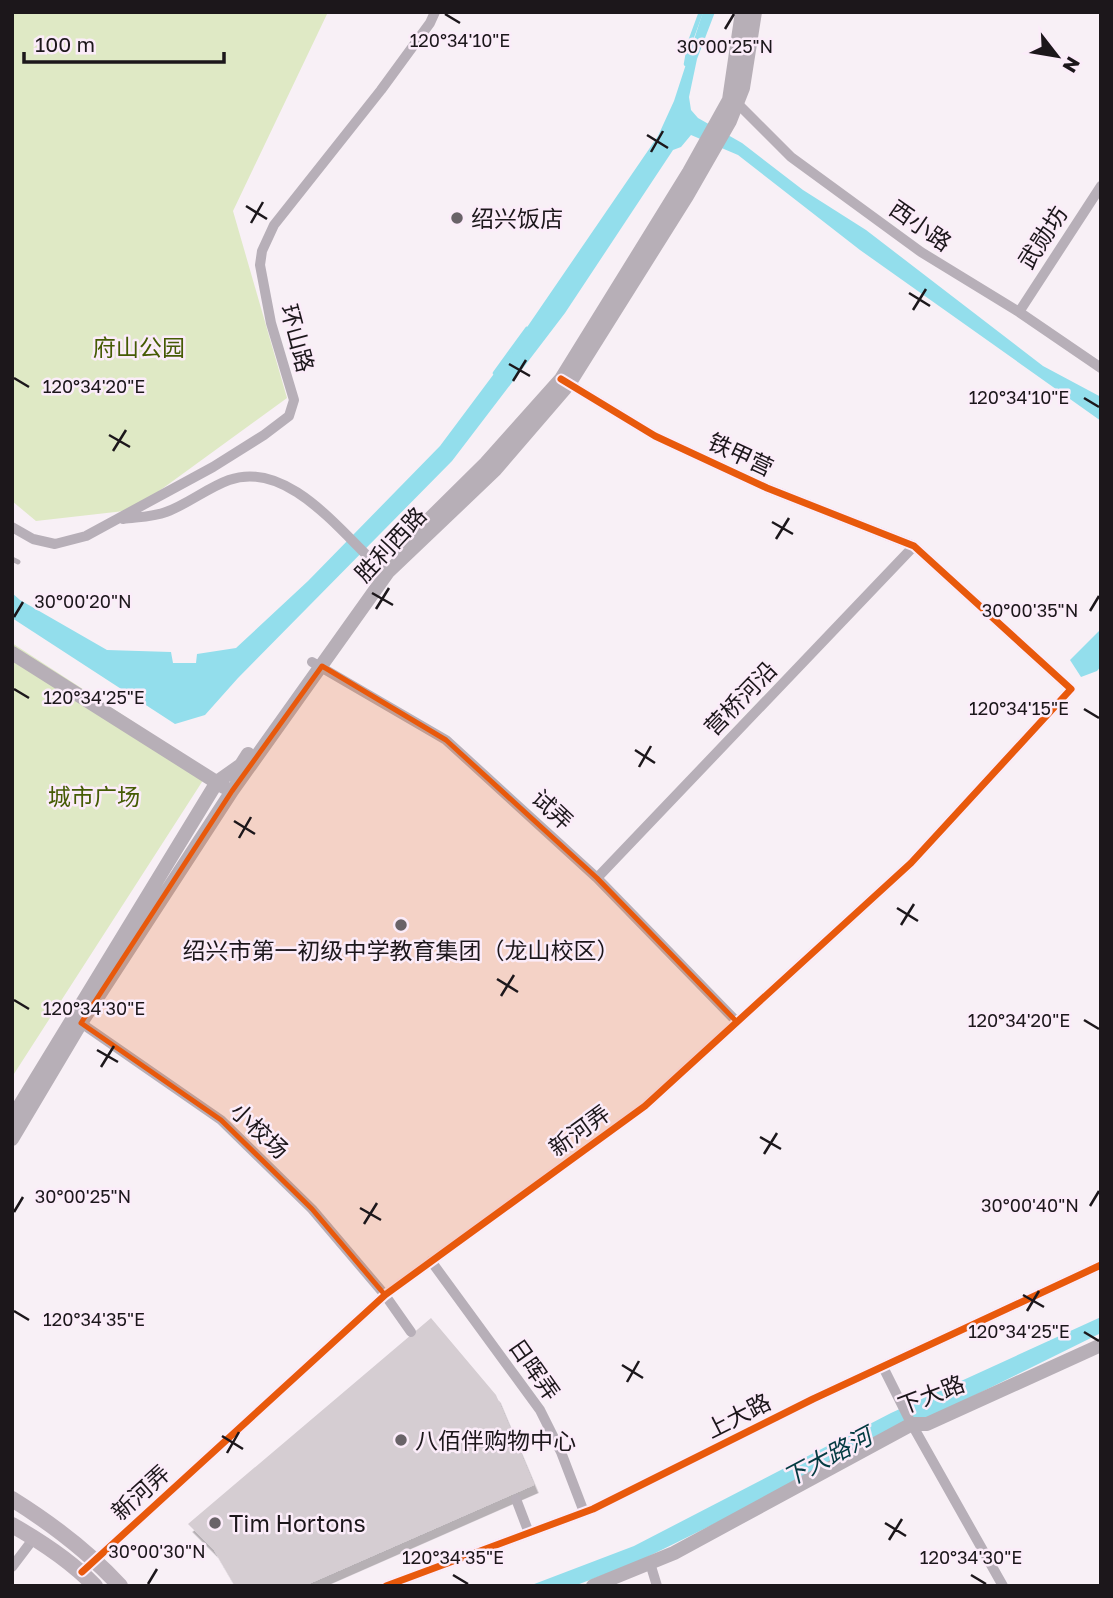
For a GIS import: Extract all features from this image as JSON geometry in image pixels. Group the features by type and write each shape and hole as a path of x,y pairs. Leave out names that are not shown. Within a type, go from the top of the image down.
{"main road":[{"name":"胜利西路","path":"734,102 742,12"},
{"name":"胜利西路","path":"12,1118 217,782 241,765 388,572 495,470 565,382 743,88 755,12"},
{"name":"胜利西路","path":"12,1139 81,1023 380,568 565,382"},
{"path":"12,653 232,792"},
{"name":"下大路","path":"593,1586 674,1553 911,1423 927,1424 1101,1345"},
{"path":"12,1499 96,1559 120,1586"},
{"path":"12,1525 82,1572 94,1586"}],"street":[{"name":"环山路","path":"12,527 33,539 55,544 86,536 213,467 289,416 294,400 261,278 262,251 274,225 381,90 430,23 435,12"},
{"name":"西小路","path":"734,102 791,157 920,252 1019,312 1101,368"},
{"name":"武勋坊","path":"1019,312 1101,186"},
{"name":"铁甲营","path":"565,382 655,436 767,488 914,546"},
{"path":"116,519 164,513 229,480 242,477 260,478 275,481 314,504 380,568"},
{"name":"新河弄","path":"82,1572 385,1295 645,1105 911,863 1071,689 914,546"},
{"name":"营桥河沿","path":"597,878 914,546"},
{"name":"试弄","path":"317,664 446,740 597,878 737,1022"},
{"name":"小校场","path":"81,1023 221,1120 312,1209 385,1295 411,1332"},
{"name":"日晖弄","path":"431,1261 540,1410 562,1452 584,1512"},
{"name":"上大路","path":"386,1586 584,1512 1101,1265"},
{"path":"883,1367 911,1423 1003,1586"},
{"path":"516,1499 529,1533"},
{"path":"12,1567 34,1538"},
{"path":"650,1563 657,1586"}],"highlighted area":[{"path":"322,666 446,740 597,878 737,1022 645,1106 385,1295 312,1209 221,1120 81,1023 232,791"}],"green space":[{"name":"府山公园","path":"12,12 328,12 233,211 287,398 133,510 36,521 12,501"},
{"name":"城市广场","path":"12,643 209,771 12,1077"}],"water":[{"path":"703,12 715,12 697,59 689,97 691,110 698,118 742,143 803,190 866,230 1043,366 1101,397 1101,421 860,250 738,155 691,135 681,147 673,150 565,313 452,461 238,678 205,715 175,724 12,618 12,593 107,650 171,652 173,663 196,663 197,654 236,648 308,581 440,446 508,355 658,136 674,101"},
{"path":"1101,629 1101,666 1097,671 1081,677 1070,660"},
{"name":"下大路河","path":"1101,1317 1101,1333 635,1563 574,1586 529,1586 634,1546 891,1413"}],"building":[{"name":"八佰伴购物中心","path":"431,1318 496,1395 534,1485 304,1586 235,1586 214,1550 188,1524"}],"waterway":[{"path":"686,64 690,42 701,12"},
{"path":"495,373 527,329"}],"cycle path":[{"path":"82,1572 385,1295 645,1106 911,863 1071,689 914,546 767,488 655,436 561,379"},
{"path":"386,1586 593,1509 813,1399 1101,1265"}],"place":[{"name":"绍兴饭店","path":"457,218"},
{"name":"绍兴市第一初级中学教育集团（龙山校区）","path":"401,925"},
{"name":"八佰伴购物中心","path":"401,1440"},
{"name":"Tim Hortons","path":"215,1523"}]}
